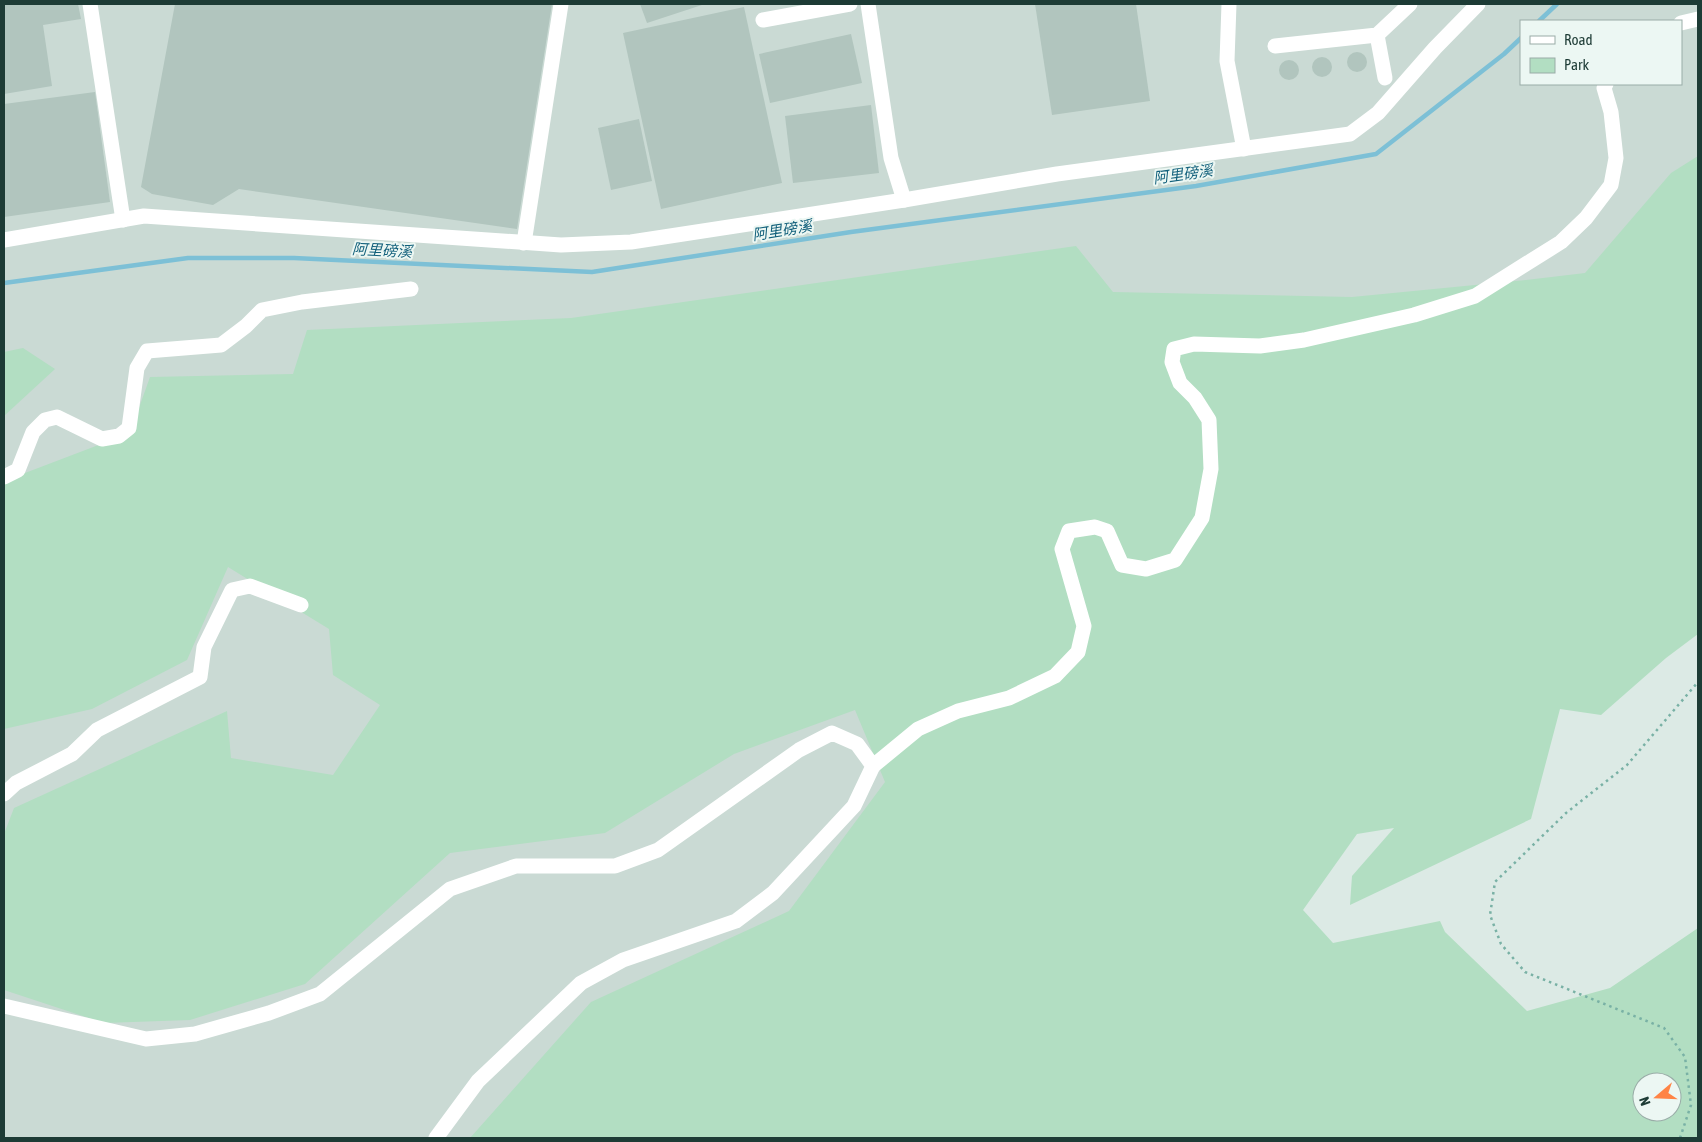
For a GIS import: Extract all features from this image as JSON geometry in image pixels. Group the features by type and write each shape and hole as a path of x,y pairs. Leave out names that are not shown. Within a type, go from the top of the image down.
{"lane":[{"path":"90,4 123,220"},
{"path":"524,243 561,4"},
{"path":"763,20 850,4"},
{"path":"868,4 891,158 904,200"},
{"path":"1229,4 1227,61 1244,149"},
{"path":"1275,46 1377,35 1410,4"},
{"path":"4,240 144,216 561,245 631,242 904,200 1057,174 1350,134 1378,113 1435,48 1478,4"},
{"path":"1682,23 1698,19"},
{"path":"1377,35 1385,78"},
{"path":"436,1138 478,1081 581,983 623,960 736,921 772,892 854,806 873,766 918,729 958,711 1009,698 1055,676 1078,652 1084,626 1062,549 1069,531 1096,527 1107,531 1122,565 1146,569 1175,560 1202,518 1210,469 1210,420 1195,398 1180,383 1172,362 1174,349 1194,344 1260,346 1304,340 1414,315 1475,296 1561,242 1586,218 1611,185 1616,158 1611,112 1604,88 1606,85"},
{"path":"4,477 18,470 33,432 46,420 56,417 102,439 119,436 128,428 137,368 147,351 221,345 246,326 262,310 302,302 411,290"},
{"path":"4,794 16,783 72,754 97,730 200,676 204,647 232,590 250,586 301,605"},
{"path":"4,1006 146,1039 195,1034 269,1013 320,994 450,889 516,866 615,866 658,850 799,750 832,733 857,744 873,766"}],"path":[{"path":"1680,1138 1692,1105 1685,1057 1664,1028 1526,972 1501,944 1490,916 1495,882 1566,813 1627,765 1698,682"}],"shaded area":[{"path":"4,4 1698,4 1698,354 772,1138 4,1138"}],"green space":[{"path":"1698,156 1698,634 1666,658 1601,715 1560,709 1531,819 1350,905 1352,876 1394,828 1357,834 1303,910 1333,943 1440,921 1445,932 1527,1011 1610,988 1698,928 1698,1138 470,1138 591,1002 789,911 885,782 855,710 734,754 605,833 450,853 305,984 190,1020 104,1023 4,990 4,834 14,808 227,711 231,758 333,775 380,705 333,675 329,629 228,567 187,660 92,709 4,729 4,481 130,433 150,377 293,374 307,330 571,318 1076,246 1113,292 1352,297 1585,273 1671,173"},
{"path":"23,348 55,369 4,416 4,352"}],"building":[{"path":"4,4 78,4 81,19 43,25 52,86 4,94"},
{"path":"175,4 552,4 517,229 239,189 213,205 152,194 141,187"},
{"path":"640,4 705,4 647,23"},
{"path":"1035,4 1136,4 1150,101 1052,115"},
{"path":"744,7 782,183 661,209 623,33"},
{"path":"851,34 862,83 770,103 759,54"},
{"path":"1357,52 1364,55 1367,62 1364,69 1357,72 1350,69 1347,62 1350,55"},
{"path":"1322,57 1329,60 1332,67 1329,74 1322,77 1315,74 1312,67 1315,60"},
{"path":"1289,60 1296,63 1299,70 1296,77 1289,80 1282,77 1279,70 1282,63"},
{"path":"95,92 110,202 4,217 4,104"},
{"path":"871,105 879,173 793,183 785,116"},
{"path":"639,119 652,181 611,190 598,128"}],"waterway":[{"name":"阿里磅溪","path":"1540,20 1557,4"},
{"name":"阿里磅溪","path":"4,283 188,258 294,258 592,272 851,232 1196,186 1376,154 1504,54 1520,39"}]}
